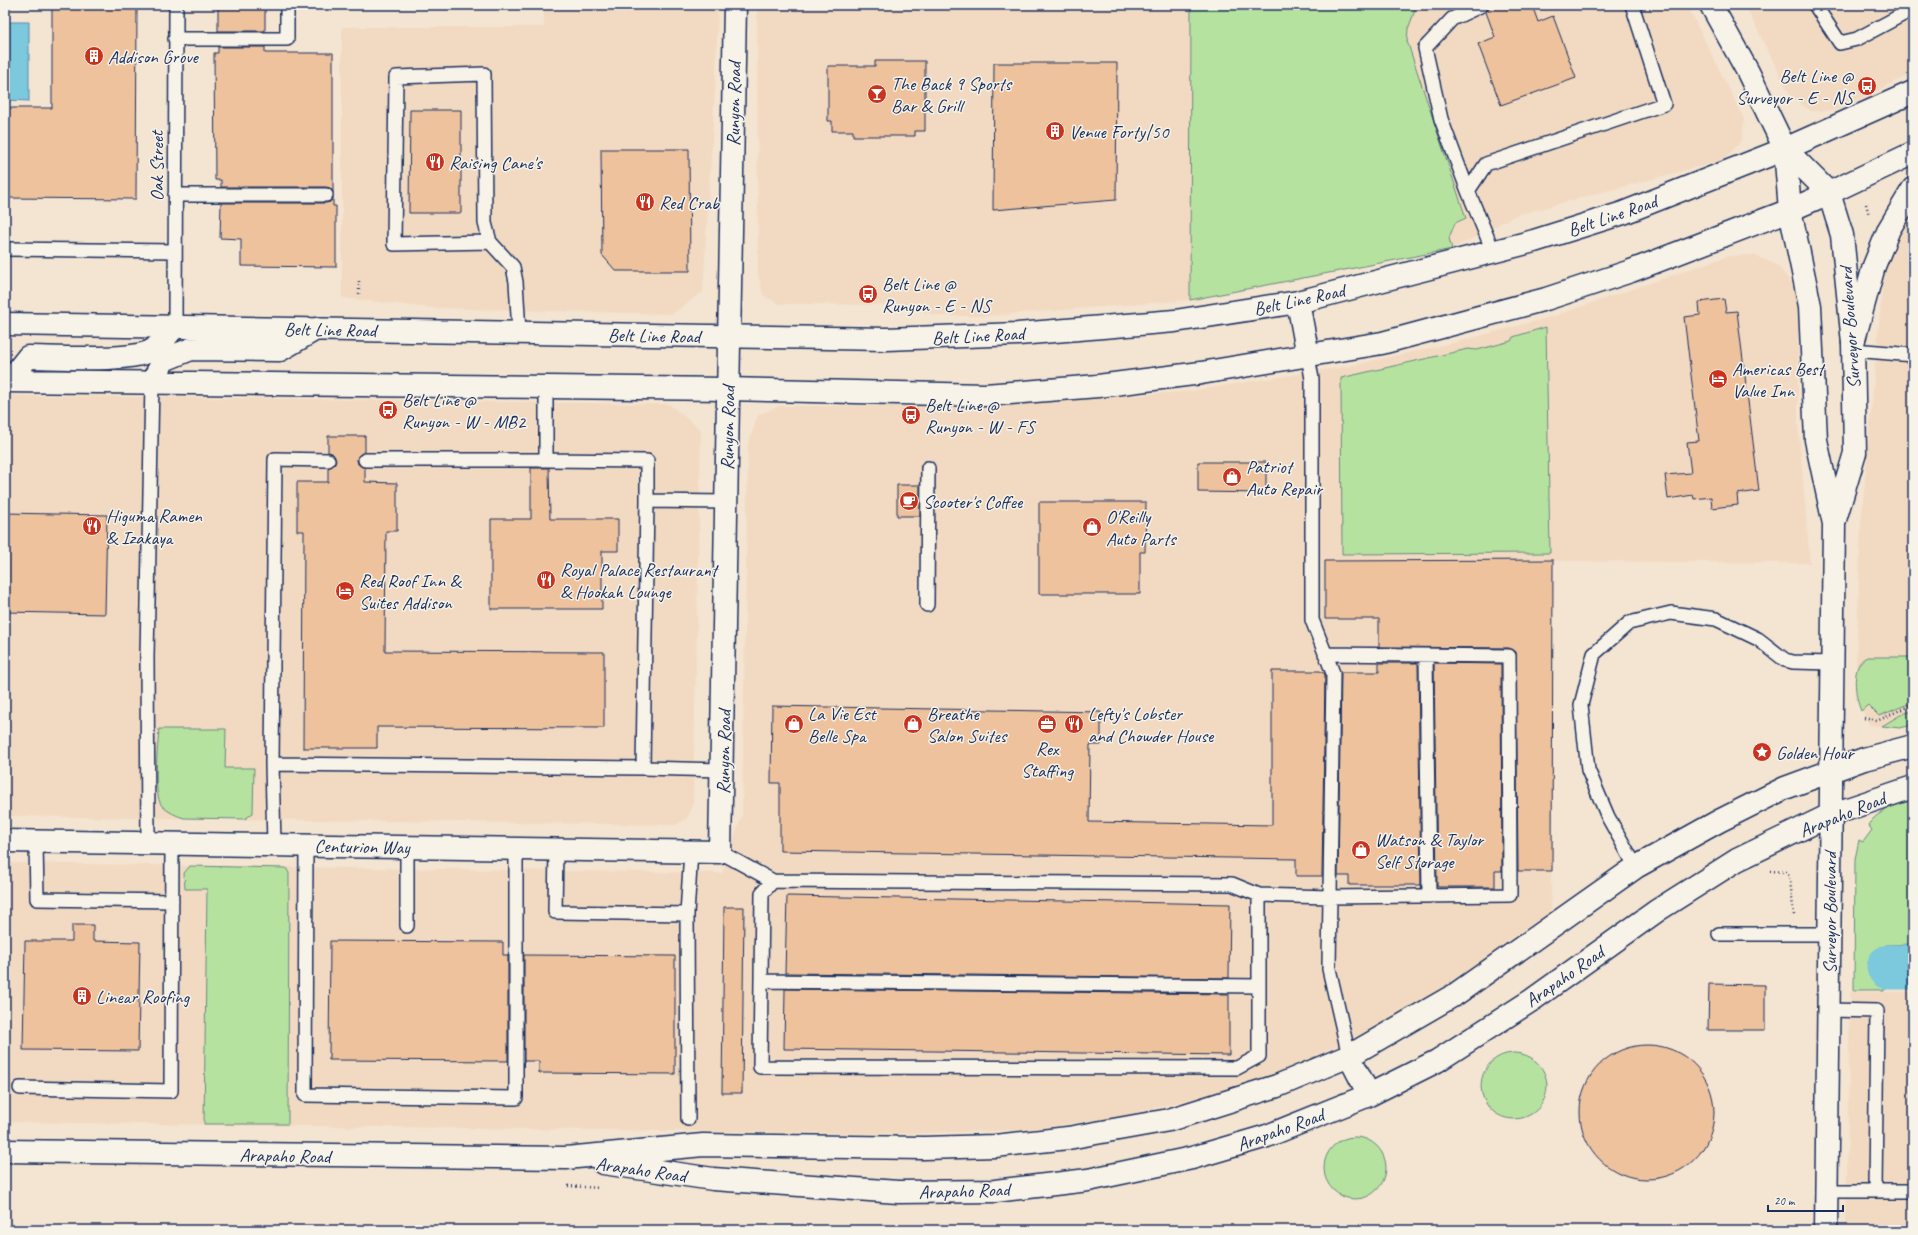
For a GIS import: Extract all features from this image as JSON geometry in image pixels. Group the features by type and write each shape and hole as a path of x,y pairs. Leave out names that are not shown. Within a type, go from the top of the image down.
{"main road":[{"name":"Runyon Road","path":"720,852 735,5"},
{"name":"Surveyor Boulevard","path":"1711,5 1748,72 1785,149 1829,194 1842,235 1853,347 1855,453 1834,524"},
{"name":"Belt Line Road","path":"5,324 886,339 1018,334 1174,321 1298,302 1534,241 1622,213 1785,149 1913,92"},
{"name":"Surveyor Boulevard","path":"1785,149 1790,210 1810,306 1816,440 1834,524 1826,1230"},
{"path":"7,381 727,389 903,394 1006,394 1186,375 1382,343 1546,299 1630,271 1790,210 1829,194 1913,152"},
{"path":"1853,347 1874,266 1889,230 1913,189"},
{"path":"1298,302 1308,356"},
{"path":"7,381 28,357 104,358 136,355 154,350 175,326"},
{"path":"152,382 164,360 191,349 280,350 316,329"},
{"name":"Arapaho Road","path":"5,1151 566,1158 703,1145 924,1148 995,1146 1068,1138 1169,1120 1277,1086 1350,1056 1456,994 1636,867 1770,795 1864,759 1913,746"},
{"name":"Arapaho Road","path":"566,1158 713,1179 898,1192 995,1191 1088,1180 1192,1158 1267,1136 1369,1095 1438,1061 1532,1000 1658,910 1737,860 1830,816 1913,787"},
{"name":"Centurion Way","path":"5,841 720,852"},
{"path":"1350,1056 1369,1095"}],"lane":[{"name":"Oak Street","path":"175,326 176,5"},
{"path":"175,39 287,39 287,5"},
{"path":"1482,5 1452,19 1424,48 1441,119 1468,191 1493,251"},
{"path":"1468,191 1486,164 1664,104 1632,5"},
{"path":"1815,5 1840,43 1858,39 1913,9"},
{"path":"490,242 394,244 396,77 484,74 485,223 490,242 513,267 516,282 519,332"},
{"path":"175,195 326,195"},
{"path":"5,249 175,251"},
{"path":"1853,347 1913,355"},
{"path":"1308,356 1312,379 1312,620 1333,673 1328,969 1350,1056"},
{"path":"148,842 147,657 152,382"},
{"path":"546,387 546,460"},
{"path":"274,844 272,764 275,459 328,460"},
{"path":"364,460 647,461 643,768"},
{"path":"927,605 928,468"},
{"path":"647,501 726,502"},
{"path":"1636,867 1608,817 1588,770 1581,705 1594,654 1629,623 1671,613 1716,619 1758,639 1784,660 1793,662 1832,663"},
{"path":"720,852 773,881 1232,884 1259,895 1330,897 1510,895 1509,656 1325,654"},
{"path":"1426,656 1429,895"},
{"path":"272,764 722,770"},
{"path":"36,841 37,899 172,901"},
{"path":"20,1088 171,1091 172,843"},
{"path":"306,845 305,1095 516,1098 516,848"},
{"path":"407,926 408,847"},
{"path":"556,849 555,912 687,914"},
{"path":"688,1119 687,914 691,851"},
{"path":"773,881 762,893 760,1067 1237,1068 1259,1056 1259,895"},
{"path":"1719,934 1830,934"},
{"path":"761,981 1259,986"},
{"path":"1828,1010 1877,1011 1875,1191"},
{"path":"1827,1191 1913,1191"}],"path":[{"path":"1866,204 1870,217"},
{"path":"359,281 359,294"},
{"path":"1864,718 1877,722 1913,704"}],"shaded area":[{"path":"544,5 718,5 716,73 703,292 672,314 432,308 342,298 342,27 544,27"},
{"path":"757,5 1191,5 1190,300 986,316 939,316 894,305 779,304 763,295 758,273"},
{"path":"1382,5 1687,5 1744,119 1742,140 1724,160 1516,215 1452,249"},
{"path":"1745,5 1913,5 1913,73 1837,110 1811,111 1791,97"},
{"path":"1913,209 1913,725 1900,728 1870,725 1856,699 1856,667 1861,524 1884,268 1898,226"},
{"path":"1753,255 1777,265 1790,281 1798,299 1798,422 1810,563 1553,561 1551,912 1400,1016 1279,1073 1228,1090 1118,1117 1024,1130 897,1134 5,1122 5,863 722,873 742,815 748,444 758,415 780,406 1004,406 1190,391 1349,366 1465,340 1551,317 1728,256"},
{"path":"5,395 669,404 701,430 693,806 687,818 676,825 5,816"},
{"path":"1850,992 1913,992 1913,1230 1846,1230"}],"green space":[{"path":"1191,5 1417,5 1408,29 1407,41 1466,218 1455,223 1449,238 1452,249 1190,300"},
{"path":"1546,327 1550,553 1342,554 1341,378 1468,349 1477,350 1511,341 1513,337"},
{"path":"1867,657 1913,657 1913,702 1879,716 1868,705 1861,711 1857,698 1855,681 1858,666"},
{"path":"1913,711 1913,725 1900,728 1882,726 1902,714"},
{"path":"159,729 226,729 225,768 254,768 253,813 245,819 184,818 173,814 164,808 159,800 156,780"},
{"path":"1913,800 1913,944 1886,945 1885,990 1854,990 1855,859 1859,840 1863,842 1872,830 1868,825 1877,815 1894,806"},
{"path":"190,866 286,868 289,873 288,1124 204,1124 207,889 185,889 184,873"},
{"path":"1514,1053 1526,1056 1537,1063 1544,1074 1547,1086 1544,1098 1537,1109 1526,1116 1514,1119 1502,1116 1491,1109 1484,1098 1481,1086 1484,1074 1491,1063 1502,1056"},
{"path":"1355,1137 1367,1139 1377,1146 1384,1156 1386,1168 1384,1180 1377,1190 1367,1197 1355,1199 1343,1197 1333,1190 1326,1180 1324,1168 1326,1156 1333,1146 1343,1139"}],"water":[{"path":"5,22 29,22 29,101 5,100"}],"building":[{"name":"Addison Grove","path":"52,5 137,5 136,199 5,198 5,108 52,108"},
{"path":"218,5 265,5 265,31 218,31"},
{"path":"1490,5 1532,5 1538,22 1553,16 1576,78 1501,105 1478,44 1495,37 1486,12"},
{"path":"218,47 265,47 265,53 333,53 333,193 330,188 326,187 221,187 221,180 215,180 214,53 218,53"},
{"name":"The Back 9 Sports Bar & Grill","path":"875,61 925,61 925,131 915,131 915,136 853,136 853,131 832,131 832,121 828,121 828,66 875,66"},
{"name":"Venue Forty|50","path":"994,63 1117,63 1116,200 993,210"},
{"name":"Raising Cane's","path":"410,110 461,110 461,213 409,213"},
{"name":"Red Crab","path":"601,149 689,149 690,271 616,271 602,255"},
{"path":"333,197 333,206 336,206 336,267 241,266 241,239 220,238 221,203 326,203 330,202"},
{"name":"Americas Best Value Inn","path":"1724,299 1726,312 1737,311 1759,491 1737,494 1738,505 1712,508 1711,497 1694,499 1693,495 1668,499 1665,475 1691,473 1687,442 1699,441 1684,317 1700,315 1699,302"},
{"name":"Red Roof Inn & Suites Addison","path":"328,436 365,436 365,452 358,456 357,460 358,464 365,468 365,482 397,483 397,531 386,531 385,651 604,652 604,728 377,727 377,748 303,748 304,531 297,531 297,482 328,482 328,468 335,464 336,460 332,453 328,452"},
{"name":"Patriot Auto Repair","path":"1198,462 1266,462 1266,493 1198,492"},
{"name":"Royal Palace Restaurant & Hookah Lounge","path":"531,468 549,468 550,519 618,519 618,551 602,551 602,609 491,609 491,519 531,519"},
{"name":"Scooter's Coffee","path":"897,485 920,485 920,516 897,516"},
{"name":"O'Reilly Auto Parts","path":"1039,502 1146,502 1145,552 1140,552 1140,594 1039,594"},
{"path":"5,513 107,515 105,614 5,612"},
{"path":"1553,560 1552,871 1518,871 1516,652 1509,648 1379,647 1379,619 1325,619 1325,561"},
{"path":"1379,663 1418,663 1421,885 1349,885 1349,876 1338,876 1341,672 1379,672"},
{"path":"1434,663 1501,664 1502,871 1495,871 1495,887 1438,887 1437,885"},
{"path":"1272,671 1320,671 1325,674 1322,876 1296,876 1296,859 780,851 780,783 771,783 772,706 1101,712 1101,745 1090,745 1089,822 1272,825"},
{"path":"787,896 1230,904 1229,978 785,973"},
{"path":"724,907 744,907 742,1093 722,1093"},
{"name":"Linear Roofing","path":"72,925 93,925 93,941 140,942 138,1051 23,1050 25,941 72,941"},
{"path":"330,941 503,942 503,955 508,955 508,1061 329,1060"},
{"path":"524,955 675,956 675,1074 539,1073 539,1061 524,1061"},
{"path":"1709,984 1765,985 1765,1030 1708,1030"},
{"path":"785,989 1229,994 1229,1055 784,1049"},
{"path":"1647,1045 1672,1050 1694,1065 1709,1087 1714,1112 1709,1137 1694,1159 1672,1174 1647,1179 1622,1174 1600,1159 1585,1137 1580,1112 1585,1087 1600,1065 1622,1050"}],"waterway":[{"path":"1889,967 1913,967"}],"place":[{"name":"Addison Grove","path":"94,56"},
{"name":"Belt Line @ Surveyor - E - NS","path":"1867,86"},
{"name":"The Back 9 Sports Bar & Grill","path":"877,94"},
{"name":"Venue Forty|50","path":"1055,131"},
{"name":"Raising Cane's","path":"435,162"},
{"name":"Red Crab","path":"645,202"},
{"name":"Belt Line @ Runyon - E - NS","path":"868,294"},
{"name":"Americas Best Value Inn","path":"1718,379"},
{"name":"Belt Line @ Runyon - W - MB2","path":"388,410"},
{"name":"Belt Line @ Runyon - W - FS","path":"911,415"},
{"name":"Patriot Auto Repair","path":"1232,477"},
{"name":"Scooter's Coffee","path":"909,501"},
{"name":"Higuma Ramen & Izakaya","path":"92,526"},
{"name":"O'Reilly Auto Parts","path":"1092,527"},
{"name":"Royal Palace Restaurant & Hookah Lounge","path":"546,580"},
{"name":"Red Roof Inn & Suites Addison","path":"345,591"},
{"name":"La Vie Est Belle Spa","path":"794,724"},
{"name":"Breathe Salon Suites","path":"913,724"},
{"name":"Rex Staffing","path":"1047,724"},
{"name":"Lefty's Lobster and Chowder House","path":"1074,724"},
{"name":"Golden Hour","path":"1762,752"},
{"name":"Watson & Taylor Self Storage","path":"1361,850"},
{"name":"Linear Roofing","path":"82,996"}]}
